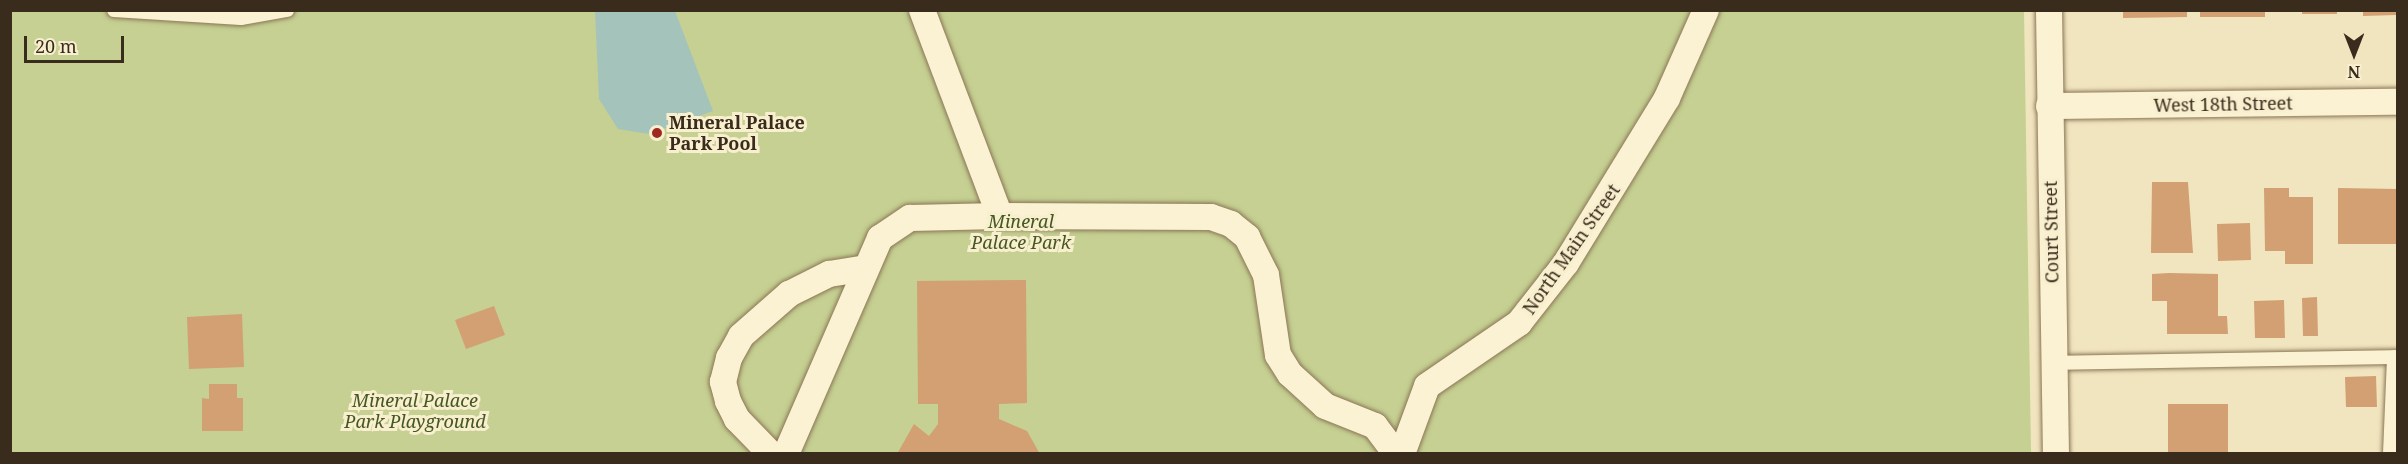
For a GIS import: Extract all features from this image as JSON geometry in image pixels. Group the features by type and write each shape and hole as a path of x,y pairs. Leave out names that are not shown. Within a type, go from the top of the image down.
{"street":[{"path":"922,10 1000,216"},
{"name":"North Main Street","path":"1402,453 1427,386 1519,323 1566,263 1667,98 1706,10"},
{"name":"Court Street","path":"2049,10 2056,453"},
{"name":"West 18th Street","path":"2049,106 2397,102"},
{"path":"786,453 862,269 880,238 910,218 1000,216 1211,217 1232,224 1247,237 1266,275 1278,355 1290,375 1325,406 1375,426 1396,453"},
{"path":"771,453 737,420 728,401 723,382 729,358 741,336 789,294 830,274 862,269"}],"lane":[{"path":"114,10 241,18 287,10"},
{"path":"2054,363 2396,357 2390,453"}],"green space":[{"name":"Mineral Palace Park","path":"10,11 2024,11 2031,453 11,453"}],"water":[{"path":"595,11 675,11 713,111 649,134 618,129 599,99"}],"building":[{"path":"2123,10 2187,10 2187,17 2123,18"},
{"path":"2200,10 2265,10 2265,17 2200,17"},
{"path":"2302,10 2337,10 2337,14 2302,14"},
{"path":"2363,10 2397,10 2397,15 2363,16"},
{"path":"2152,182 2188,182 2193,253 2151,253"},
{"path":"2264,188 2289,188 2289,197 2313,197 2313,264 2285,264 2285,251 2265,251"},
{"path":"2338,188 2398,189 2398,244 2338,244"},
{"path":"2250,223 2251,260 2218,261 2217,224"},
{"path":"2152,274 2218,274 2218,316 2227,316 2228,334 2167,334 2167,301 2152,301"},
{"path":"1026,280 1027,403 999,404 999,419 1027,431 1040,454 897,454 914,424 929,436 938,424 938,404 918,404 917,281"},
{"path":"2317,297 2318,336 2303,336 2302,298"},
{"path":"2284,300 2285,338 2255,338 2254,301"},
{"path":"494,306 505,335 466,349 455,320"},
{"path":"242,314 244,367 189,369 187,317"},
{"path":"2376,376 2377,407 2346,407 2345,377"},
{"path":"209,384 237,384 237,398 243,398 243,431 202,431 202,398 209,399"},
{"path":"2168,404 2228,404 2228,454 2168,454"}],"place":[{"name":"Mineral Palace Park Pool","path":"657,133"}],"park label":[{"name":"Mineral Palace Park Playground","path":"415,411"}]}
